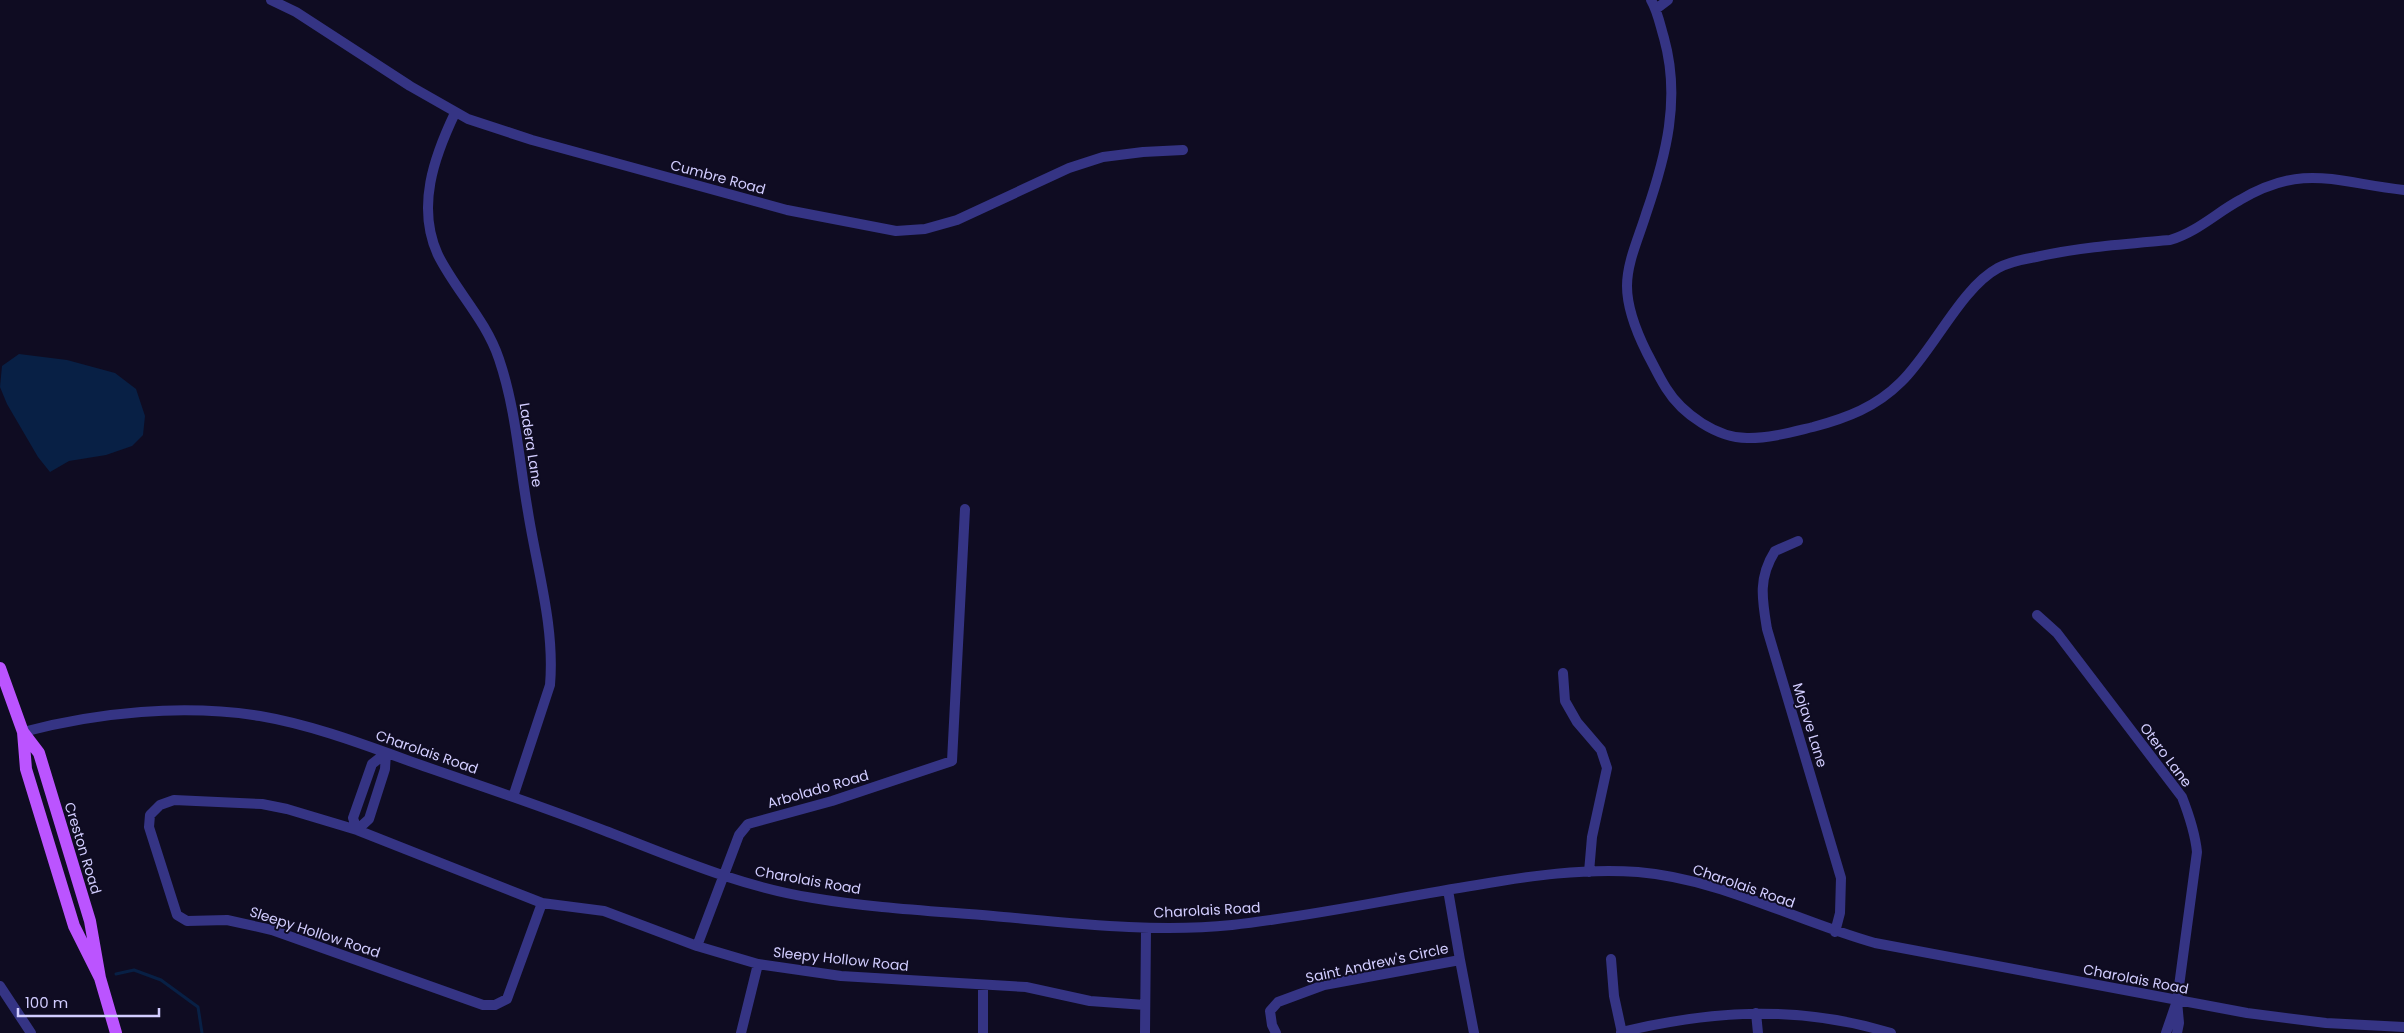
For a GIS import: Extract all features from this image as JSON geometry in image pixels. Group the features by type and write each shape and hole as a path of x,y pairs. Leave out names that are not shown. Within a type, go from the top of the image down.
{"main road":[{"path":"0,668 23,732 26,769 74,926 100,978 116,1033"}],"street":[{"name":"Cumbre Road","path":"271,0 327,31 455,113 532,140 719,192 792,211 896,231 925,229 956,220 1069,168 1103,157 1183,150"},
{"path":"1668,0 1654,4 1670,61 1671,118 1660,173 1630,264 1627,283 1628,304 1646,349 1666,390 1684,410 1714,430 1746,438 1779,435 1854,415 1874,404 1901,382 1934,342 1976,284 1998,268 2019,260 2075,249 2170,240 2185,236 2240,200 2267,186 2294,177 2326,177 2404,190"},
{"name":"Ladera Lane","path":"455,113 432,166 428,220 438,254 483,323 498,358 512,406 549,630 550,684 513,797"},
{"name":"Arbolado Road","path":"696,946 739,835 748,824 952,762 966,509"},
{"name":"Mojave Lane","path":"1798,541 1776,551 1764,578 1761,594 1767,629 1842,878 1840,913 1835,932"},
{"name":"Otero Lane","path":"2037,615 2057,634 2182,797 2196,835 2198,852 2177,1001 2166,1033"},
{"path":"1563,673 1565,701 1577,722 1600,750 1607,768 1592,837 1589,872"},
{"name":"Charolais Road","path":"23,732 104,716 198,711 263,716 307,726 590,824 722,877 776,892 857,904 1146,928 1226,926 1518,878 1589,872 1631,872 1672,876 1740,896 1835,932 1876,943 2177,1001 2326,1023 2404,1028"},
{"path":"386,753 385,769 369,819 356,830 353,818 372,764 386,753"},
{"name":"Sleepy Hollow Road","path":"542,902 507,999 496,1005 483,1005 272,930 227,920 187,921 177,915 149,827 150,815 160,805 174,800 200,799 278,807 356,830 542,902 604,911 696,946 758,964 841,976 1026,987 1090,1001 1145,1006"},
{"name":"Saint Andrew's Circle","path":"1448,890 1474,1033"},
{"path":"1145,1033 1146,928"},
{"path":"1611,958 1622,1032 1692,1018 1756,1013 1809,1015 1891,1033"},
{"name":"Saint Andrew's Circle","path":"1276,1033 1272,1025 1270,1011 1278,1002 1285,999 1324,985 1460,960"},
{"path":"742,1033 758,964"},
{"path":"983,985 983,1033"},
{"path":"0,986 31,1033"},
{"name":"Otero Lane","path":"2177,1001 2179,1023 2177,1033"},
{"path":"1756,1013 1758,1033"}],"water":[{"path":"19,354 67,360 115,373 136,389 145,416 143,435 132,446 106,455 69,461 50,472 38,457 7,404 0,387 2,366"}],"waterway":[{"path":"116,974 134,970 161,980 198,1007 202,1033"}]}
